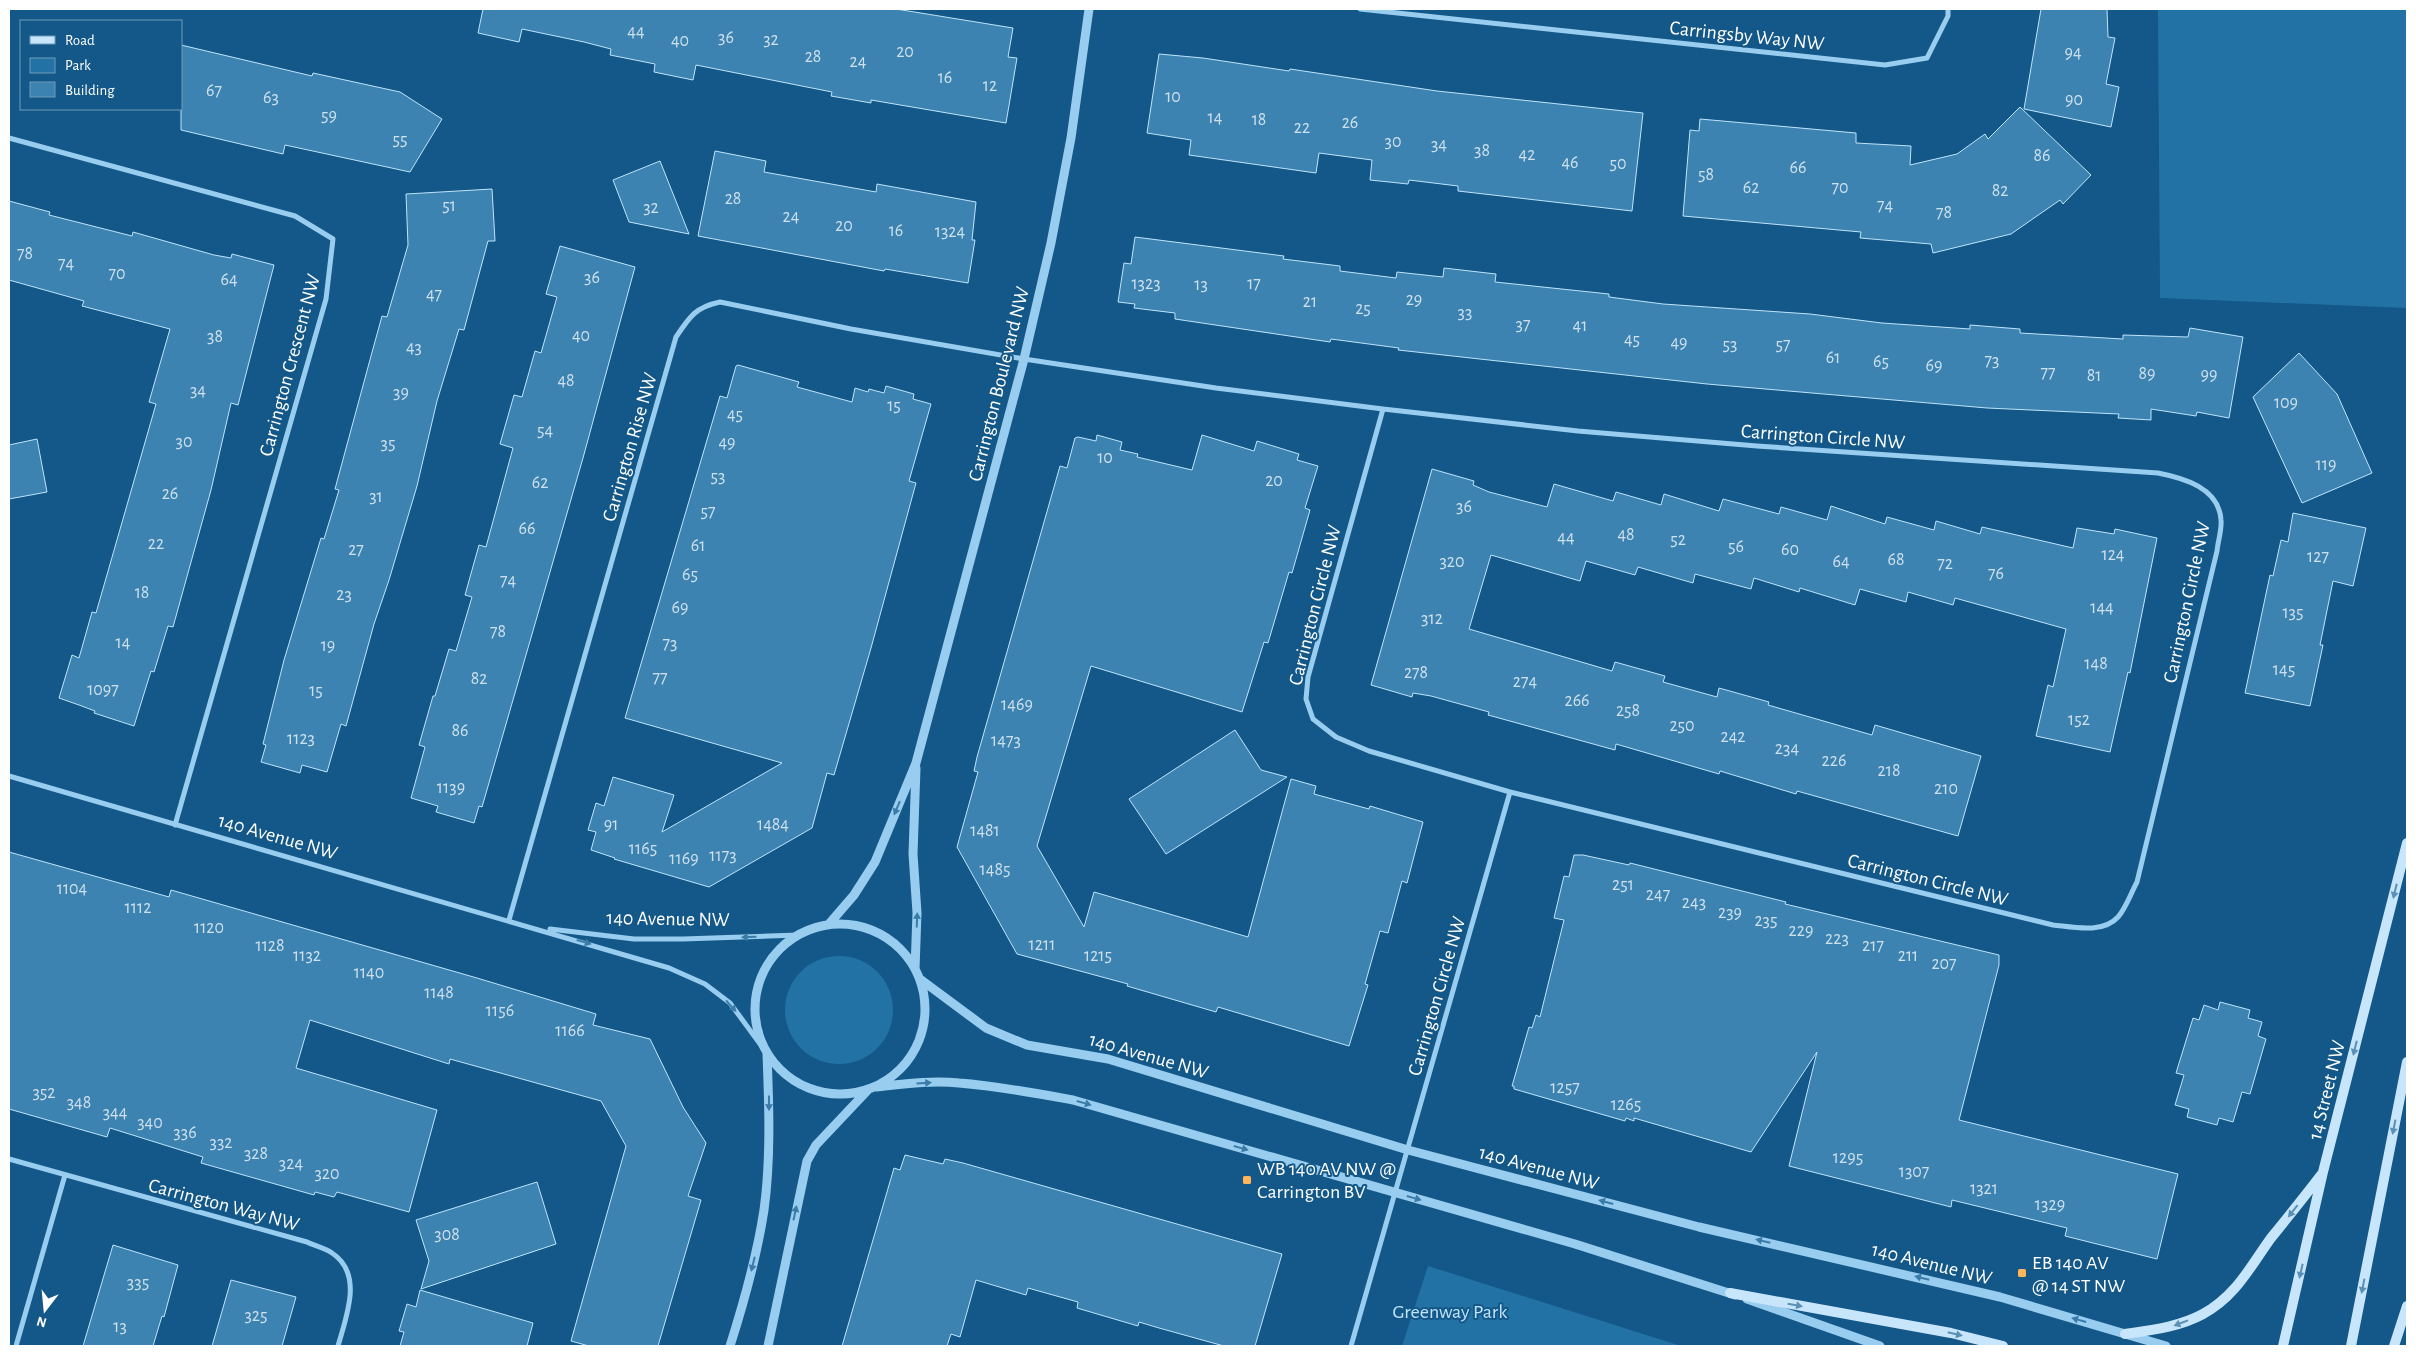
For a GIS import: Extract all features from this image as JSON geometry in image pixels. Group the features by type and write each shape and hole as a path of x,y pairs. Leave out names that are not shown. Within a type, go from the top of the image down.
{"main road":[{"name":"14 Street NW","path":"2283,1346 2323,1172 2407,843"},
{"path":"2351,1346 2407,1062"},
{"path":"2125,1334 2176,1326 2203,1314 2223,1300 2244,1280 2270,1240 2323,1172"},
{"path":"1730,1293 1951,1333 2003,1346"},
{"path":"2394,1346 2407,1306"}],"street":[{"name":"Carrington Boulevard NW","path":"829,924 854,895 875,862 916,763 1024,359 1051,243 1065,167 1089,9"},
{"name":"Carringsby Way NW","path":"1360,9 1885,65 1927,58 1948,16 1948,9"},
{"name":"Carrington Crescent NW","path":"9,138 295,216 333,239 326,299 175,825"},
{"name":"Carrington Rise NW","path":"509,920 676,337 689,318 703,306 720,302 860,331 1024,359"},
{"name":"Carrington Circle NW","path":"1024,359 1192,384 1383,409 1578,431 1756,446 2158,473 2176,476 2197,484 2213,498 2221,519 2217,550 2137,882 2118,918 2104,926 2084,928 2053,925 1510,792 1369,751 1336,737 1313,719 1306,698 1308,677 1383,409"},
{"name":"Carrington Boulevard NW","path":"915,969 917,913 913,854 916,763"},
{"name":"140 Avenue NW","path":"9,776 637,957 705,984 730,1003 786,1076 811,1090 839,1095 924,1082 960,1082 1073,1100 1575,1244 1730,1293 1880,1346"},
{"name":"Carrington Circle NW","path":"1351,1346 1510,792"},
{"name":"140 Avenue NW","path":"537,928 634,939 683,940 798,935 829,924 859,926 887,938 902,952 915,969 920,979 925,1003 921,1037 904,1067 871,1089"},
{"name":"140 Avenue NW","path":"765,1051 755,1017 758,984 773,955 798,935"},
{"name":"140 Avenue NW","path":"920,979 986,1028 1019,1042 1108,1059 1408,1150 1699,1227 2000,1297 2166,1346"},
{"path":"730,1346 755,1257 764,1208 768,1132 765,1051"},
{"path":"768,1346 807,1161 816,1145 871,1089"},
{"name":"Carrington Way NW","path":"9,1159 307,1242 332,1252 346,1265 351,1286 350,1304 338,1346"},
{"path":"16,1346 65,1175"}],"green space":[{"path":"2158,9 2407,9 2407,308 2160,298"},
{"path":"839,956 859,961 877,972 888,990 893,1010 888,1030 877,1048 859,1059 839,1064 819,1059 801,1048 790,1030 785,1010 790,990 801,972 819,961"},
{"name":"Greenway Park","path":"1428,1266 1681,1346 1402,1346"}],"building":[{"path":"483,9 896,9 1013,28 1008,57 1017,58 1006,123 871,100 871,103 831,96 832,92 696,65 693,80 654,72 655,64 610,55 611,49 584,42 522,29 519,42 478,33"},
{"path":"2041,9 2107,9 2108,37 2115,38 2106,84 2119,87 2111,127 2024,109"},
{"path":"182,45 312,76 313,73 400,92 442,119 410,172 285,145 283,154 181,130"},
{"path":"1159,54 1203,58 1289,71 1290,69 1437,91 1643,113 1632,211 1458,191 1458,186 1409,180 1408,184 1370,180 1372,160 1319,153 1316,173 1189,155 1191,140 1147,133"},
{"path":"2020,107 2091,175 2063,204 2060,200 2011,234 1933,253 1931,244 1860,238 1861,232 1683,216 1690,130 1699,131 1700,119 1856,133 1856,143 1911,146 1910,165 1957,154 1985,134 1988,139"},
{"path":"715,151 766,161 764,172 876,192 877,184 976,202 972,240 975,240 968,283 885,269 884,271 698,236"},
{"path":"660,161 689,234 629,222 613,180"},
{"path":"492,189 495,241 488,241 464,330 459,329 437,401 417,486 374,624 346,726 341,724 327,772 302,765 300,773 261,762 266,745 263,744 284,660 321,538 324,539 339,490 335,489 382,316 387,317 408,245 406,194"},
{"path":"9,201 50,212 49,215 132,236 133,232 214,255 231,258 232,254 274,265 238,405 231,403 211,490 173,627 168,626 154,672 151,671 134,726 94,713 95,711 59,698 72,655 79,658 92,612 96,613 156,404 149,402 170,329 82,306 84,301 9,280"},
{"path":"1135,237 1284,256 1283,259 1340,266 1340,271 1396,278 1397,272 1443,277 1444,268 1496,274 1495,282 1609,294 1609,297 1663,304 1810,314 1882,323 1970,329 1970,325 2020,329 2020,333 2123,339 2123,335 2188,337 2190,328 2243,337 2229,418 2197,412 2196,416 2151,409 2151,420 2118,418 2119,414 1987,408 1707,384 1398,350 1399,348 1331,339 1330,342 1175,319 1175,313 1134,308 1135,304 1118,302 1124,263 1131,264"},
{"path":"560,246 635,267 583,458 482,807 479,806 474,823 436,812 438,806 411,798 425,747 419,745 433,696 435,696 449,649 456,651 472,597 465,595 479,545 486,547 513,448 500,444 514,395 522,397 535,351 541,353 557,297 546,294"},
{"path":"2299,353 2337,394 2372,473 2302,503 2253,397"},
{"path":"736,366 799,382 797,387 852,402 855,388 868,392 869,389 884,393 886,386 914,394 913,399 931,404 909,481 916,483 871,648 834,775 827,773 812,828 709,887 614,859 591,850 596,832 588,830 596,803 604,806 613,777 674,795 662,832 782,763 625,718 720,396 727,398"},
{"path":"1097,435 1122,442 1120,450 1138,454 1137,457 1192,470 1202,435 1254,451 1257,441 1299,454 1297,460 1318,466 1305,508 1310,510 1292,573 1289,572 1268,643 1264,642 1242,712 1091,666 1037,846 1084,927 1094,892 1248,937 1291,779 1316,786 1314,794 1369,809 1370,806 1423,822 1407,883 1402,881 1388,933 1380,931 1365,984 1368,985 1349,1046 1218,1007 1216,1012 1127,986 1128,984 1017,954 957,847 978,772 974,771 977,757 1060,466 1067,468 1075,438 1096,441"},
{"path":"37,439 47,492 9,499 9,445"},
{"path":"1432,469 1474,481 1473,485 1489,492 1547,507 1554,484 1613,501 1616,492 1661,505 1664,494 1719,511 1723,499 1779,514 1781,507 1827,520 1831,506 1885,524 1887,517 1934,530 1936,521 1980,534 1982,527 2073,548 2077,528 2114,534 2115,529 2157,538 2130,673 2128,672 2110,752 2036,736 2048,685 2053,687 2066,629 1955,598 1953,605 1908,592 1906,602 1860,589 1855,605 1800,588 1799,592 1754,578 1751,589 1695,574 1693,583 1638,567 1635,575 1586,561 1580,581 1491,555 1469,629 1612,671 1615,662 1665,676 1663,682 1717,697 1719,688 1769,702 1768,705 1872,735 1875,725 1981,756 1958,836 1797,791 1796,794 1720,771 1719,774 1616,744 1615,750 1488,715 1489,712 1431,696 1413,693 1412,697 1371,685"},
{"path":"2293,513 2366,528 2353,586 2333,581 2320,645 2323,645 2310,706 2245,693 2270,575 2273,576 2281,540 2288,542"},
{"path":"1235,730 1261,770 1287,777 1166,854 1129,799"},
{"path":"9,852 169,897 171,890 477,978 596,1014 593,1025 650,1039 683,1107 706,1143 688,1196 701,1200 658,1346 589,1346 571,1341 626,1146 601,1101 450,1059 449,1064 310,1020 296,1068 437,1110 409,1212 337,1192 334,1197 315,1192 314,1195 201,1163 203,1157 110,1128 107,1137 9,1109"},
{"path":"1574,855 1583,855 1629,865 1630,863 1786,902 1785,904 1999,955 1999,965 1959,1120 2178,1174 2157,1259 2065,1236 2067,1228 1952,1200 1951,1207 1789,1166 1817,1052 1751,1152 1634,1118 1634,1121 1626,1118 1625,1121 1514,1089 1514,1086 1512,1086 1529,1027 1532,1028 1536,1015 1540,1017 1564,920 1554,918 1564,876 1569,877"},
{"path":"2220,1002 2250,1010 2248,1018 2262,1022 2258,1036 2266,1039 2250,1094 2242,1092 2233,1122 2219,1118 2217,1125 2187,1117 2189,1109 2175,1105 2184,1075 2176,1073 2193,1018 2199,1020 2204,1005 2218,1010"},
{"path":"905,1155 943,1164 945,1159 963,1163 1282,1254 1255,1346 1224,1346 1139,1322 1138,1326 1077,1308 1078,1302 1028,1288 1026,1295 976,1280 960,1337 951,1334 947,1346 842,1346 894,1168 900,1170"},
{"path":"537,1182 556,1244 421,1289 429,1261 416,1220"},
{"path":"113,1245 178,1265 164,1317 162,1316 153,1346 83,1346"},
{"path":"231,1280 296,1297 282,1346 212,1346"},
{"path":"420,1290 533,1323 527,1346 400,1346 404,1332 399,1331 407,1304 416,1307"}],"place":[{"name":"WB 140 AV NW @ Carrington BV","path":"1247,1180"},
{"name":"EB 140 AV @ 14 ST NW","path":"2022,1273"}]}
